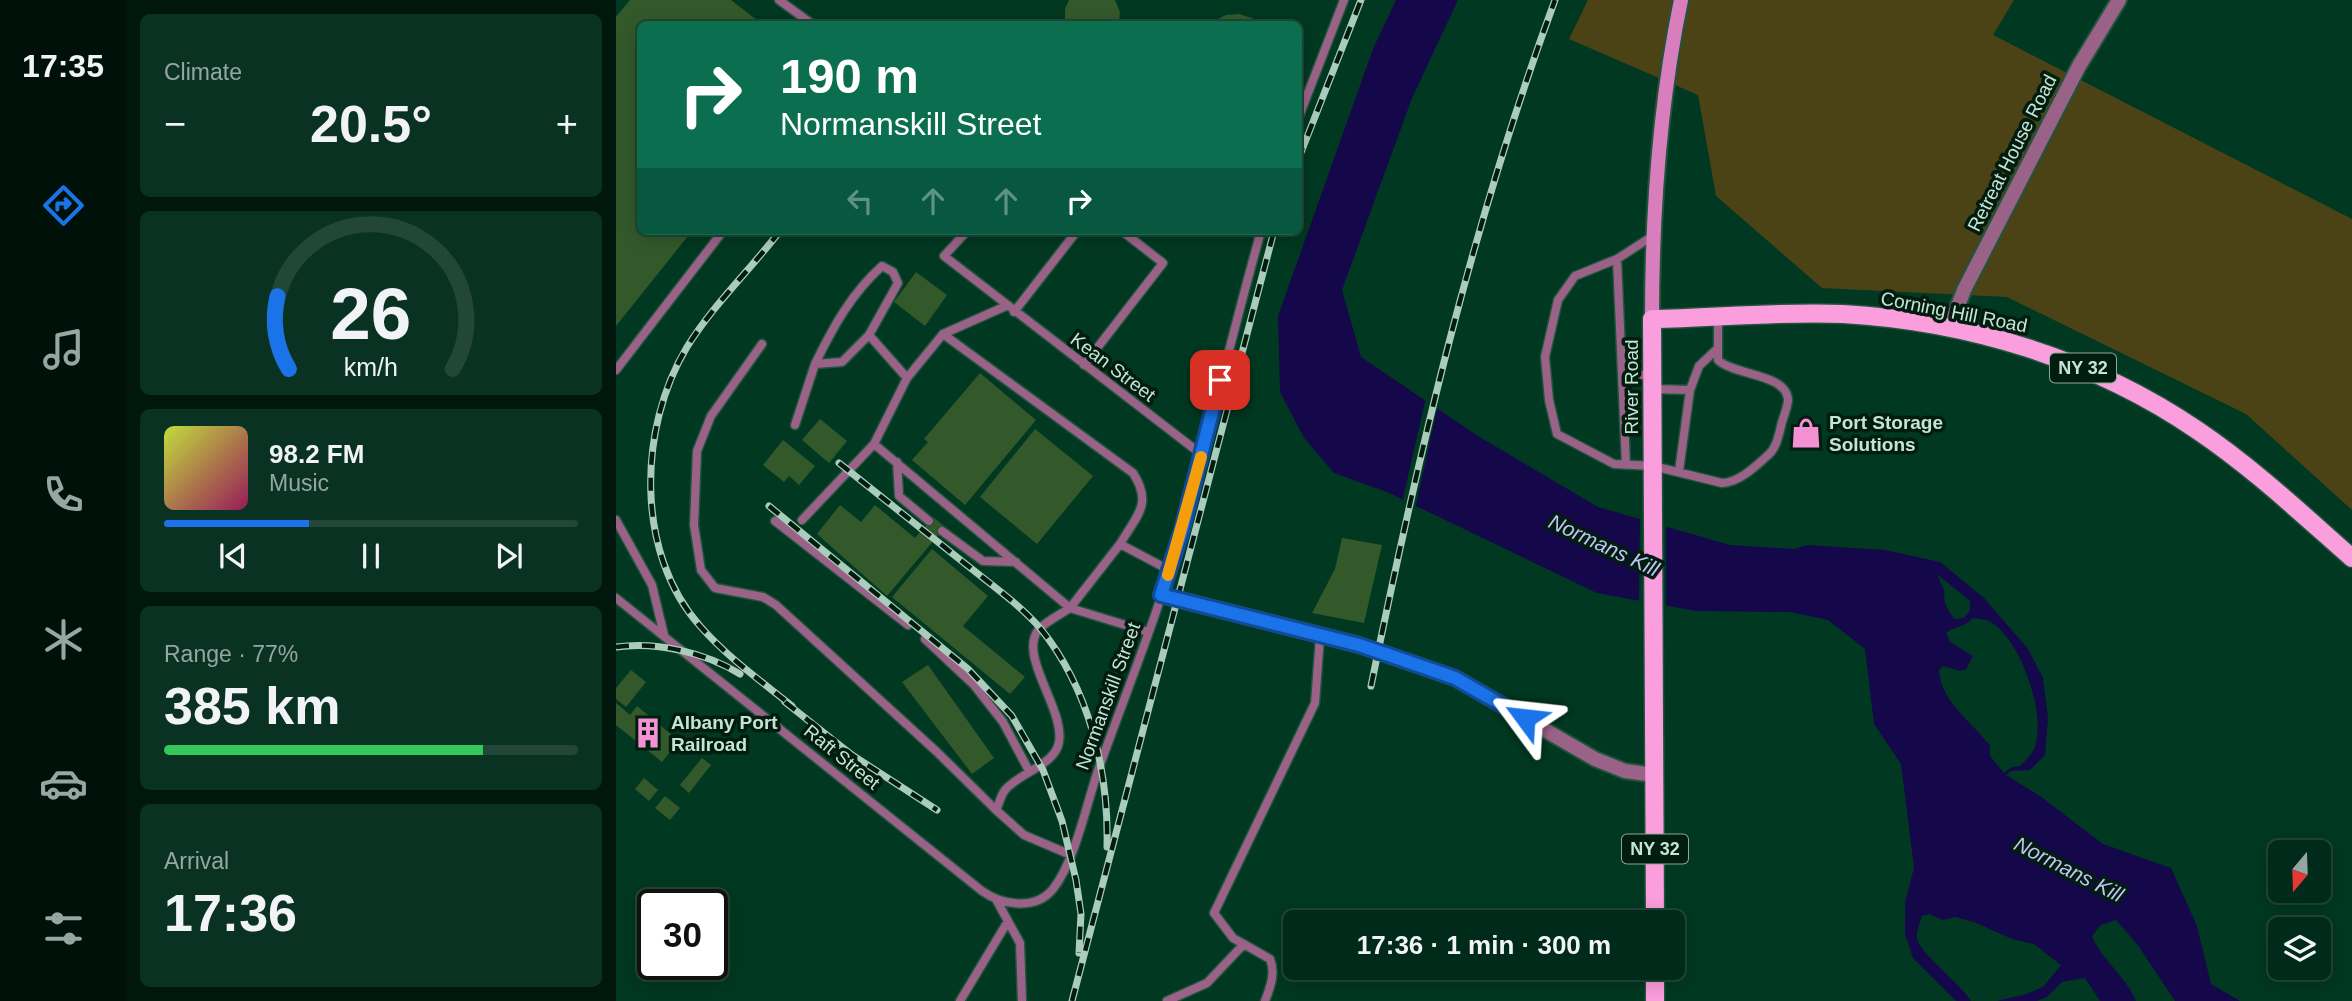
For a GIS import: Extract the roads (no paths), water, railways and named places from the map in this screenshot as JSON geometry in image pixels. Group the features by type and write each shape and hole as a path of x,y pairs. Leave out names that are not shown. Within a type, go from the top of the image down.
{"main road":[{"name":"River Road","path":"1654,775 1651,237 1658,143 1669,57 1681,0"},
{"name":"Corning Hill Road","path":"1651,318 1842,314 1949,329 2042,352 2094,373 2146,399 2219,446 2352,558"},
{"name":"NY 32","path":"1654,775 1655,910"},
{"path":"1655,980 1655,1001"}],"street":[{"name":"Retreat House Road","path":"1949,329 1964,290 2078,66 2119,0"},
{"path":"1161,595 1359,645 1455,678 1595,759 1625,771 1654,775"}],"lane":[{"path":"779,0 808,21"},
{"path":"1302,110 1344,0"},
{"path":"616,370 720,235"},
{"name":"Kean Street","path":"963,235 944,256 1201,454"},
{"path":"1014,312 1074,235"},
{"path":"1084,365 1163,263 1127,235"},
{"name":"Normanskill Street","path":"997,901 1039,901 1052,890 1071,855 1086,802 1170,570 1260,235"},
{"path":"1651,237 1617,259 1575,276 1558,300 1545,357 1549,400 1557,434 1614,464 1653,466 1731,483 1769,455 1777,441 1788,400 1783,388 1773,379 1723,365 1718,359 1718,316"},
{"path":"1617,259 1626,465"},
{"path":"795,425 815,364 838,317 867,279 882,266 893,272 898,283 869,335 842,362 815,364"},
{"path":"802,520 874,444 906,378 943,334 1006,306"},
{"path":"943,334 1133,473 1144,489 1144,503 1120,544 1070,608 1040,628 1033,640 1037,665 1058,725 1059,743 1055,754 1004,792 996,810"},
{"path":"869,335 906,378"},
{"path":"762,344 711,416 697,451 694,525 701,570 715,588 762,597 776,605 1024,835 1071,855"},
{"path":"1679,471 1690,390 1699,366 1717,349"},
{"path":"1622,375 1690,390"},
{"path":"874,444 1070,608 1148,632"},
{"path":"897,462 899,496 929,521"},
{"path":"616,520 652,585 664,635"},
{"path":"775,521 908,625"},
{"path":"942,531 983,561 1016,562"},
{"path":"1120,544 1170,570"},
{"name":"Raft Street","path":"616,598 997,901"},
{"path":"1265,1001 1273,965 1263,954 1233,938 1214,913 1315,703 1320,636"},
{"path":"925,639 974,684 1003,722 1029,771"},
{"path":"997,901 1020,943 1022,1001"},
{"path":"960,1001 1008,921"},
{"path":"1167,1001 1207,983 1244,944"}],"water":[{"name":"Normans Kill","path":"1396,0 1458,0 1412,98 1342,290 1361,357 1478,436 1598,507 1730,545 1794,549 1807,545 1885,550 1940,562 1984,598 2028,649 2043,678 2048,717 2045,755 2030,770 2011,771 2006,775 2040,796 2103,844 2171,868 2197,926 2211,984 2240,1001 2175,1001 2137,944 2116,920 2101,925 2092,936 2136,1001 2100,1001 2085,978 2062,982 2047,997 2037,1001 1997,1001 2027,994 2044,986 2061,965 2034,944 2012,939 1974,922 1955,917 1943,920 1929,914 1922,916 1917,936 1919,944 1971,1001 1956,1001 1913,958 1905,934 1905,902 1914,868 1901,764 1874,724 1865,649 1828,620 1790,612 1696,611 1597,593 1387,492 1334,473 1304,438 1280,392 1278,316 1373,49","holes":["1937,574 1970,601 1970,610 1964,618 1954,619 1945,604 1944,590","1973,618 1989,621 2011,643 2021,660 2034,698 2037,717 2034,749 2020,766 2012,767 2004,773 1990,756 1990,746 1952,702 1941,682 1939,670 1943,666 1960,671 1966,669 1973,656 1950,642 1946,633"]}],"railway":[{"path":"1302,150 1361,0"},
{"path":"1371,686 1408,511 1450,339 1498,169 1555,0"},
{"path":"777,235 697,332 671,379 659,414 652,452 651,490 654,527 664,563 679,596 700,626 721,648 792,706"},
{"path":"1072,1001 1273,235"},
{"path":"839,463 1013,602 1040,628 1057,652 1071,677 1093,732 1104,789 1107,847"},
{"path":"769,506 968,669 1012,716 1043,770 1062,821 1081,914 1079,953"},
{"path":"616,647 648,646 681,650 712,660 740,674"},
{"path":"785,702 852,755 937,810"}],"place":[{"name":"Port Storage Solutions","path":"1806,433"},
{"name":"Albany Port Railroad","path":"648,733"}]}
